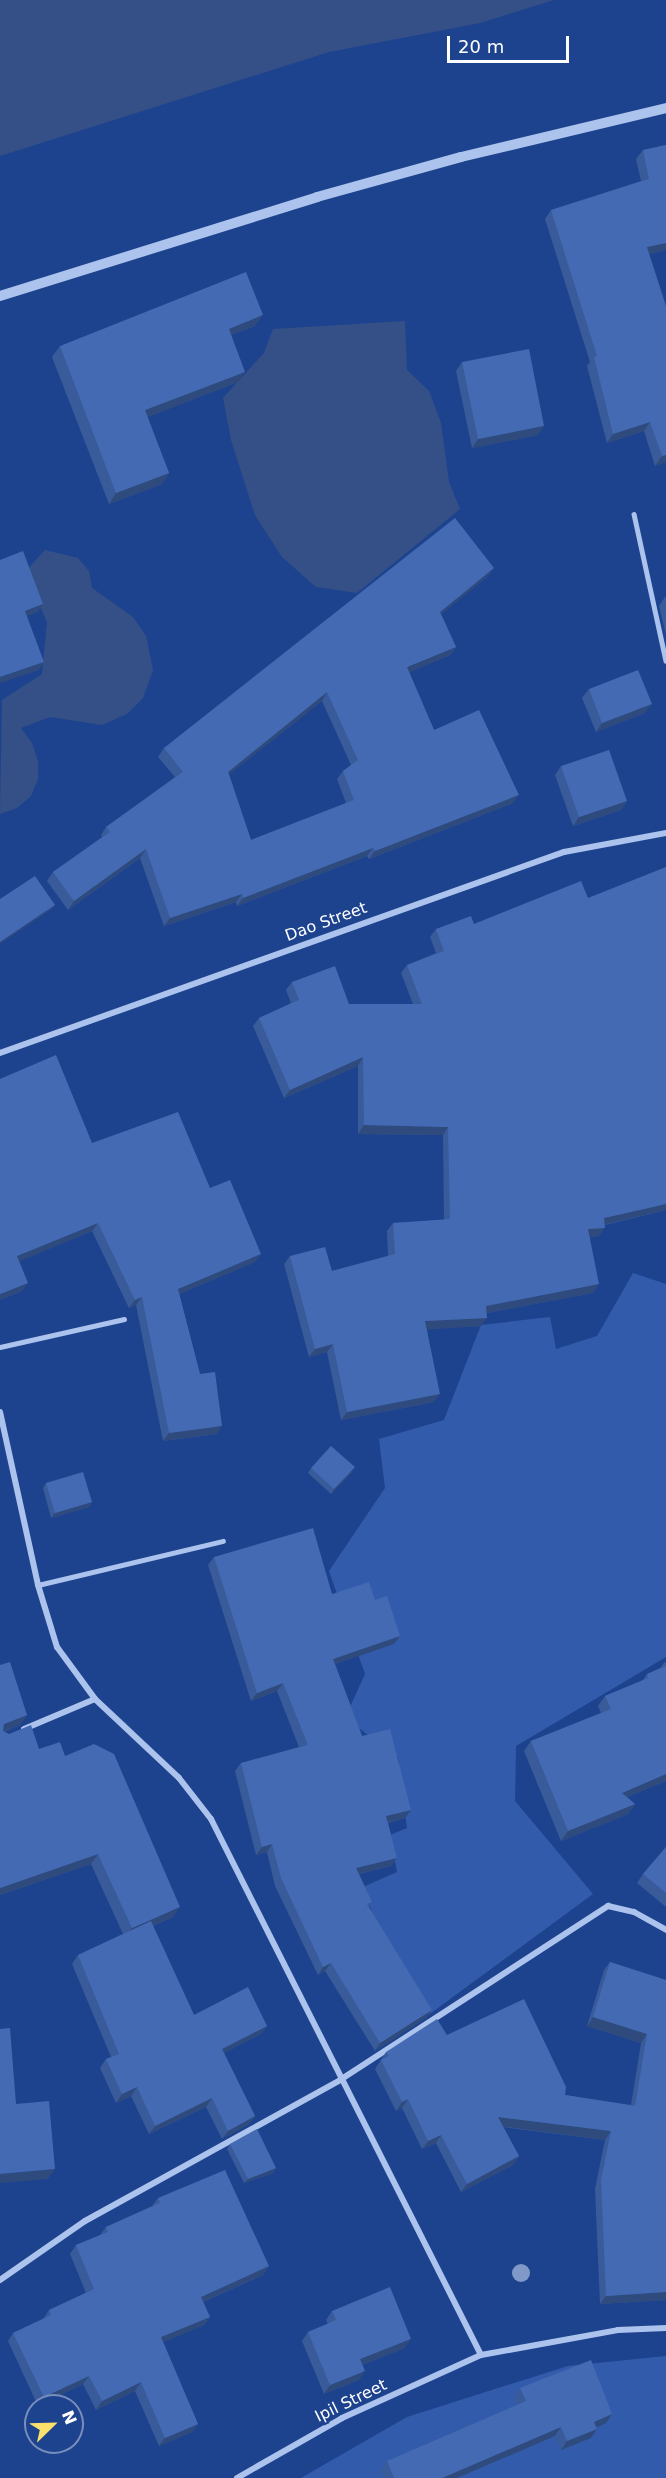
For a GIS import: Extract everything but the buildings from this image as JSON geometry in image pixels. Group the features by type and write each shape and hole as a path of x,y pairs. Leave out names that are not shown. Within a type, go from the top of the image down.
{"street":[{"path":"0,296 350,188 666,108"},
{"name":"Dao Street","path":"0,1053 564,852 666,833"},
{"path":"0,1412 38,1585 57,1647 95,1699 179,1778 211,1819 340,2080 481,2355"},
{"path":"11,1734 95,1699"},
{"path":"0,2280 85,2221 340,2080 608,1906 634,1912 666,1930"},
{"name":"Ipil Street","path":"237,2478 342,2418 481,2355 618,2330 666,2328"}],"lane":[{"path":"634,514 666,661"},
{"path":"0,1347 124,1319"},
{"path":"38,1585 223,1541"}],"shaded area":[{"path":"0,0 554,0 480,23 329,52 0,156"},
{"path":"405,321 407,370 429,391 441,423 449,482 460,509 357,593 316,587 282,557 255,515 231,440 223,398 264,353 273,329"},
{"path":"45,550 78,558 89,571 92,588 133,617 146,636 153,670 143,698 127,714 102,725 50,717 21,728 32,743 38,761 38,779 31,796 17,808 0,814 2,700 42,674 47,622 25,572"},
{"path":"633,1273 666,1284 666,1657 516,1746 515,1801 593,1894 427,2016 374,1918 363,1887 397,1872 390,1835 407,1828 398,1757 345,1718 365,1674 329,1571 385,1488 379,1439 444,1420 481,1325 550,1317 556,1349 597,1336"},
{"path":"666,2356 666,2478 301,2478 407,2417 568,2366"}]}
